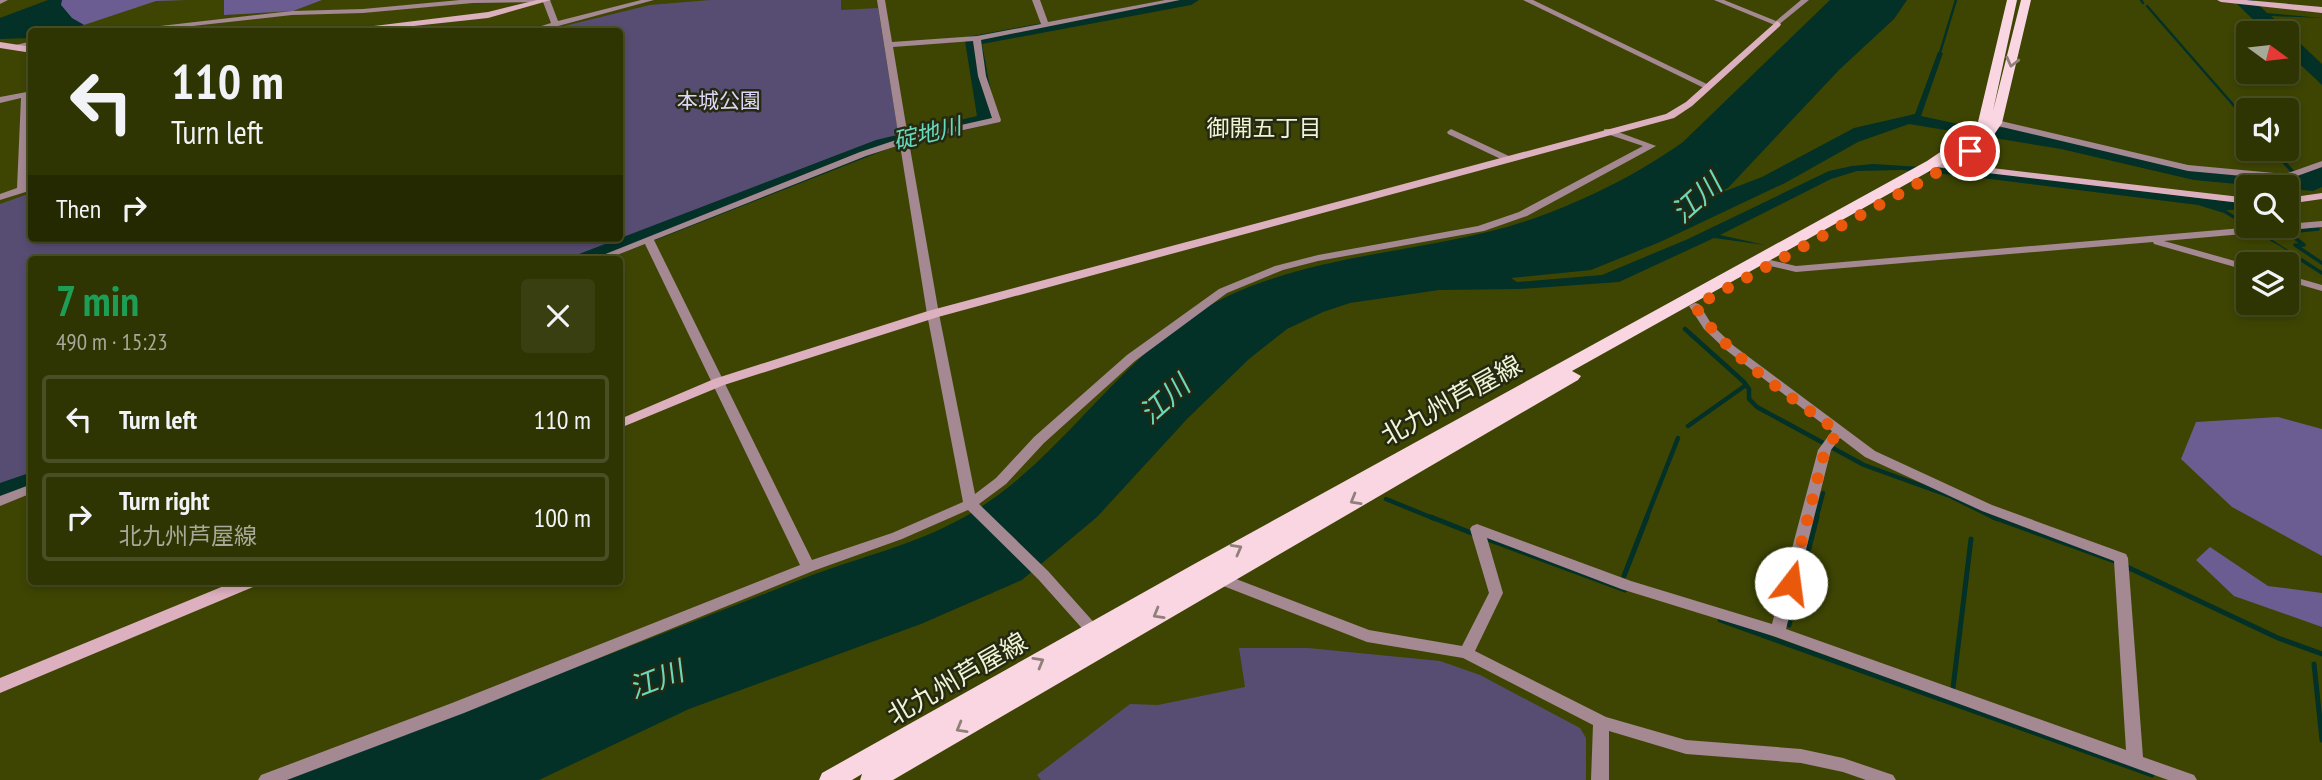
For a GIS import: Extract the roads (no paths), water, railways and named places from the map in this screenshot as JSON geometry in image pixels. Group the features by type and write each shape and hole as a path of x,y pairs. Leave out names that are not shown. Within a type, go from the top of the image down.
{"main road":[{"path":"1987,127 2012,0"},
{"path":"1987,127 2025,0"},
{"name":"北九州芦屋線","path":"872,780 1211,573 1942,165 1987,127"},
{"name":"北九州芦屋線","path":"831,780 1093,631 1211,573 1695,306 1764,263"}],"street":[{"path":"547,0 555,24"},
{"path":"149,28 292,13 363,11 473,1 547,0"},
{"path":"366,28 488,15 547,0"},
{"path":"540,28 650,0"},
{"path":"880,0 902,141 970,504 1043,575 1093,631"},
{"path":"1036,0 1045,25"},
{"path":"889,45 977,38 1176,0"},
{"path":"1527,0 1707,86"},
{"path":"623,423 719,382 933,314 1670,116 1689,104 1805,0"},
{"path":"2221,0 2322,10"},
{"path":"2307,0 2322,1"},
{"path":"1723,1 1777,24"},
{"path":"606,256 838,163 902,141 997,120 982,76 977,38"},
{"path":"16,46 28,44"},
{"path":"0,45 28,49"},
{"path":"0,100 28,93 27,188 0,197"},
{"path":"1987,127 2188,168 2286,177 2322,164"},
{"path":"267,780 458,708 808,567 897,536 970,504 1001,481 1040,440 1131,358 1207,300 1279,268 1354,250 1480,229 1523,215 1651,146 1607,131"},
{"path":"1451,132 1508,159"},
{"path":"1942,165 2236,199"},
{"path":"2299,199 2322,196"},
{"path":"1764,263 1796,269 2319,225"},
{"path":"648,239 808,567"},
{"path":"2151,240 2236,264"},
{"path":"2299,281 2322,288"},
{"path":"1695,306 1708,327 1730,348 1870,454 1987,508 2121,558 2125,583 2135,761"},
{"path":"1778,632 1825,450 1838,432"},
{"path":"0,501 28,490"},
{"path":"1466,653 1496,593 1477,529 1626,585 1778,632 2188,780"},
{"path":"1211,573 1367,636 1466,653 1601,722 1686,747 1801,756 1843,765 1887,780"},
{"path":"0,686 242,585"},
{"path":"1600,780 1601,722"}],"water":[{"path":"48,0 62,0 61,5 72,18 84,25 71,28 28,28 28,38 0,39 0,18"},
{"name":"江川","path":"1830,0 1907,0 1894,19 1839,70 1728,188 1702,200 1762,177 1854,128 1915,114 1938,52 1943,53 1921,116 1963,125 2010,128 2188,169 2249,175 2236,175 2236,184 2194,180 2061,149 1909,124 1858,142 1785,183 1660,242 1591,270 1511,278 1517,282 1602,275 1688,239 1829,171 1873,164 1969,170 2236,202 2236,210 2226,210 2236,216 2236,220 2224,213 2198,205 1974,177 1902,170 1857,171 1831,179 1720,235 1765,245 1714,238 1619,282 1519,289 1439,290 1350,303 1287,329 1249,359 1187,419 1097,517 1022,580 921,624 689,709 539,780 282,780 949,525 988,502 1023,475 1152,347 1187,320 1226,297 1260,283 1329,263 1507,227 1598,192 1683,142"},
{"path":"2233,0 2254,0 2267,13 2322,18 2271,16 2276,21 2255,21"},
{"path":"2300,43 2322,64 2322,85 2300,64"},
{"path":"2322,167 2322,187 2313,191 2299,190 2299,175"},
{"path":"2266,238 2269,238 2290,252"}],"waterway":[{"name":"碇地川","path":"595,256 883,144 987,119 973,41 1191,0"},
{"path":"1939,56 1956,0"},
{"path":"2147,6 2236,108"},
{"path":"2283,161 2292,171"},
{"path":"2299,231 2318,229"},
{"path":"2295,238 2304,245 2295,245 2322,263"},
{"path":"2300,259 2322,273"},
{"path":"1685,329 1744,382 1749,389 1749,399 1757,407 1864,465 1950,496 1997,519"},
{"path":"1688,426 1746,385"},
{"path":"1646,519 1678,438"},
{"name":"碇地川","path":"0,494 28,483"},
{"path":"1816,519 1823,493"},
{"path":"1386,499 1435,519"},
{"path":"1431,517 1474,534"},
{"path":"1624,576 1647,517"},
{"path":"1789,625 1817,517"},
{"path":"1993,517 2117,562"},
{"path":"1482,537 1625,590"},
{"path":"1953,688 1971,539"},
{"path":"2125,566 2278,638 2322,654"},
{"path":"1720,620 2152,775"},
{"path":"2314,664 2322,740"}],"district":[{"name":"御開五丁目","path":"1264,127"}],"park label":[{"name":"本城公園","path":"719,100"}]}
